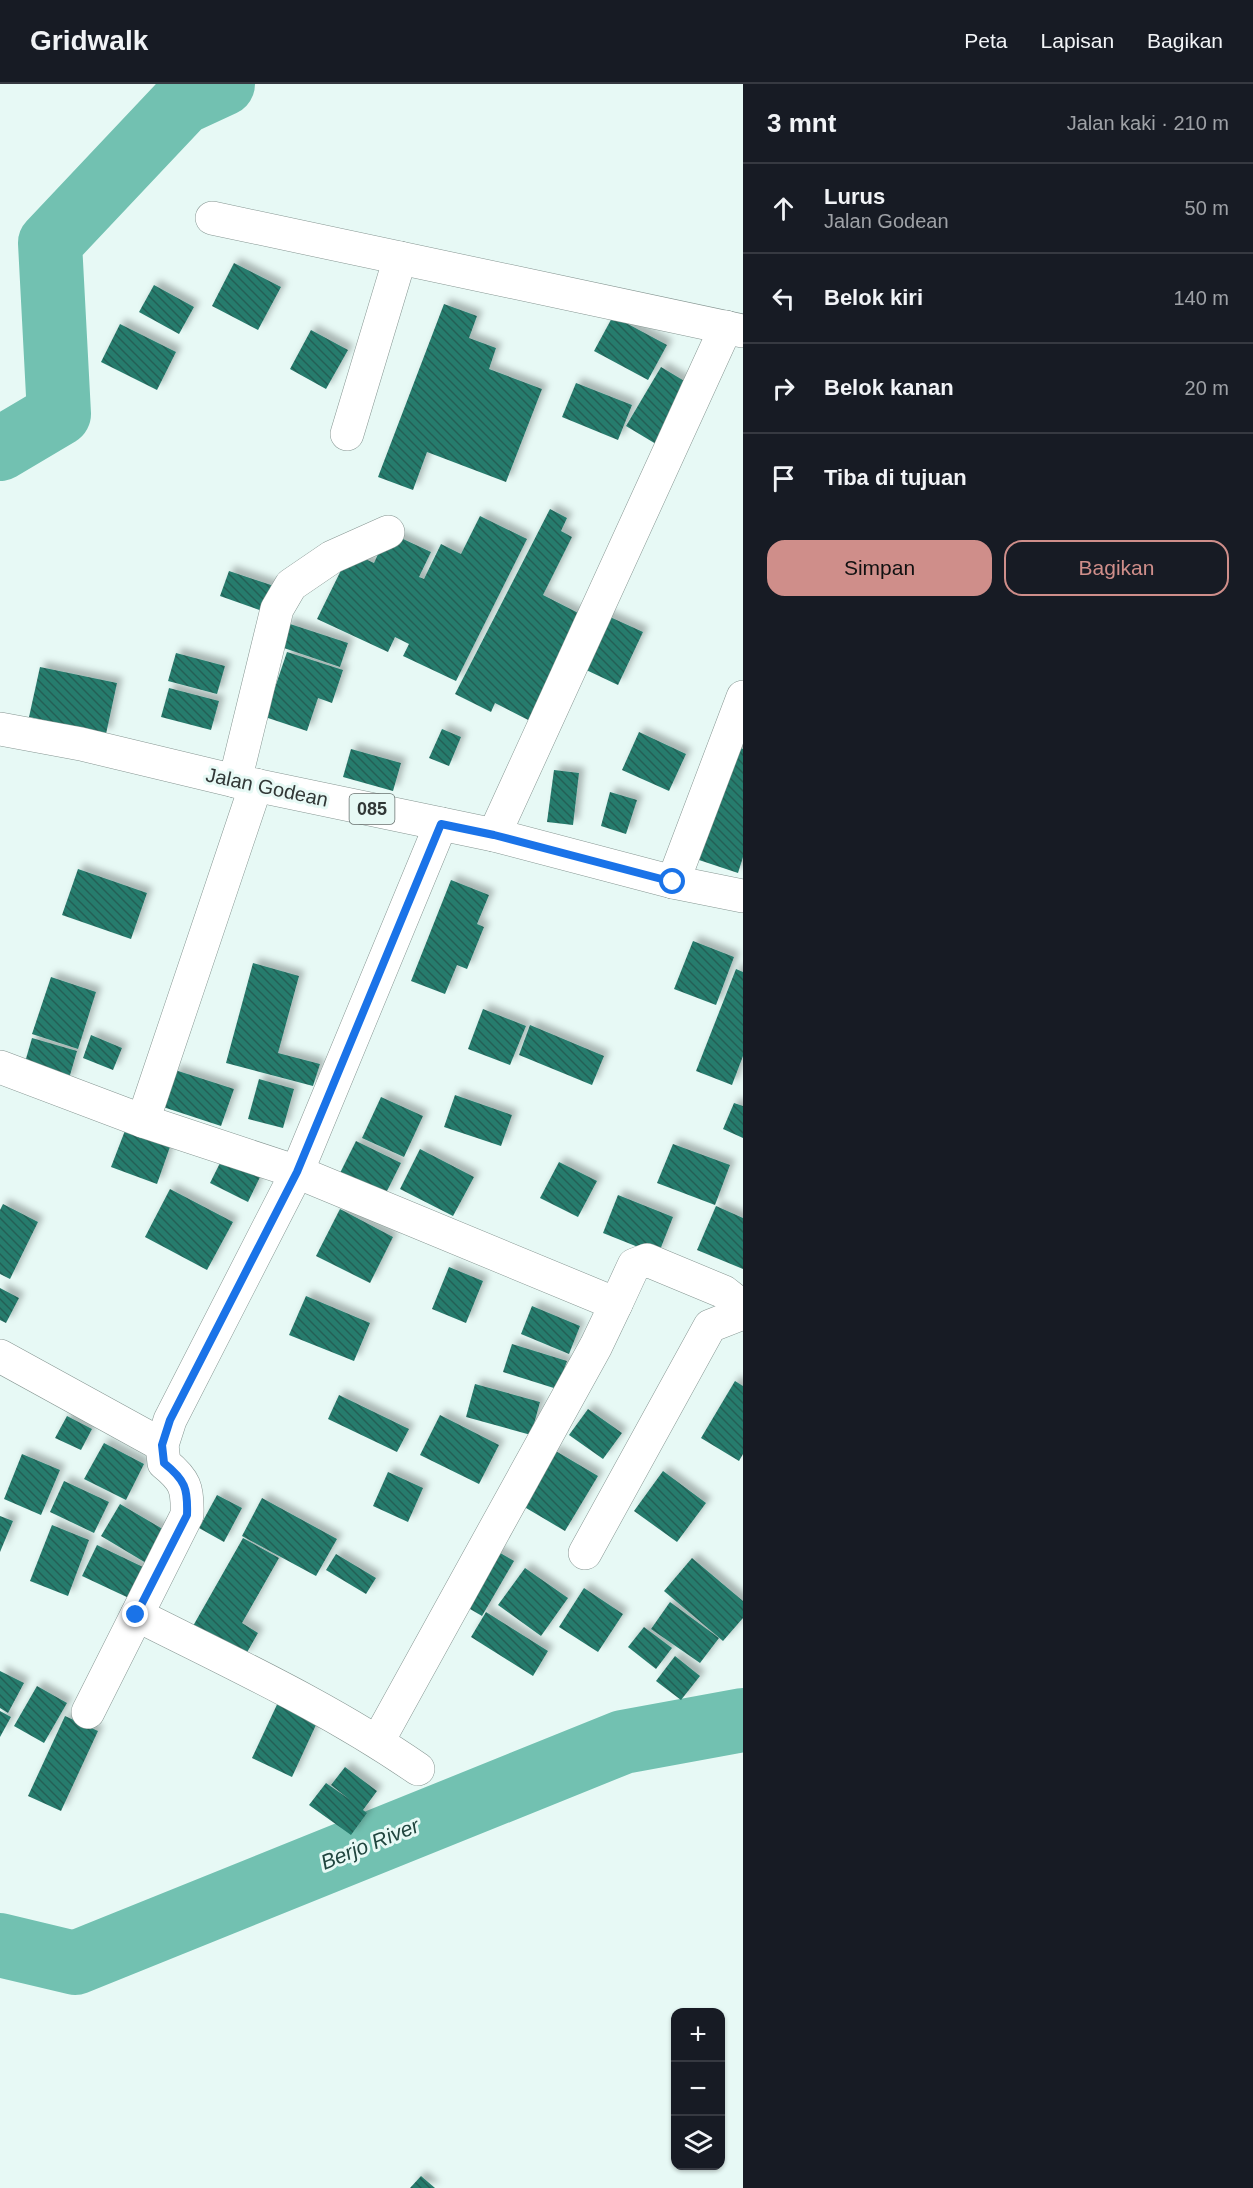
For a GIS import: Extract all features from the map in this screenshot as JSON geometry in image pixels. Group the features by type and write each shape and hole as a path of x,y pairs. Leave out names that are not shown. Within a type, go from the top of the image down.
{"street":[{"path":"212,218 734,329 494,835"},
{"path":"347,434 400,258"},
{"path":"143,1120 246,783 277,609 291,585 332,557 388,532"},
{"path":"673,882 743,697"},
{"name":"Jalan Godean","path":"0,729 81,744 246,783 494,835 673,882 743,896"},
{"path":"88,1712 187,1515 188,1498 181,1477 164,1463 162,1445 170,1420 297,1172 441,824"},
{"path":"0,1066 143,1120 297,1172 616,1304"},
{"path":"378,1741 507,1511 596,1346 634,1264 647,1260 724,1292 743,1307"},
{"path":"585,1553 710,1326 743,1313"},
{"path":"0,1356 162,1445"},
{"path":"136,1615 255,1674 378,1741 418,1769"}],"building":[{"path":"234,263 281,287 258,330 212,306"},
{"path":"154,285 194,307 179,334 139,312"},
{"path":"444,304 477,316 469,338 496,348 489,369 542,389 506,482 427,452 413,490 378,477"},
{"path":"613,316 667,345 648,380 594,351"},
{"path":"120,324 176,352 157,390 101,362"},
{"path":"311,330 348,350 326,389 290,369"},
{"path":"661,367 696,388 661,447 626,426"},
{"path":"576,383 632,405 618,440 562,417"},
{"path":"550,509 567,518 561,531 572,537 543,595 588,618 534,723 495,703 491,712 455,694"},
{"path":"480,516 527,539 456,681 403,656 409,644 395,637 388,652 317,619 350,552 374,563 388,532 431,552 419,577 424,579 441,544 461,554"},
{"path":"229,571 277,587 268,613 220,596"},
{"path":"599,612 643,632 618,685 582,668"},
{"path":"287,623 348,643 340,667 278,646"},
{"path":"287,652 343,670 332,703 318,698 307,731 265,717"},
{"path":"176,653 225,666 217,694 168,681"},
{"path":"40,667 117,683 106,734 29,717"},
{"path":"169,688 219,701 211,730 161,717"},
{"path":"442,729 461,737 449,766 429,758"},
{"path":"639,732 686,754 669,791 622,770"},
{"path":"727,744 743,749 743,857 738,873 690,857"},
{"path":"351,749 401,763 393,791 343,777"},
{"path":"554,770 579,773 573,825 547,822"},
{"path":"610,792 637,800 626,834 601,826"},
{"path":"78,869 147,893 131,939 62,915"},
{"path":"451,880 489,895 477,924 484,927 467,969 457,965 445,994 411,981"},
{"path":"693,941 734,957 716,1005 674,989"},
{"path":"253,963 299,976 278,1053 320,1064 313,1086 226,1063"},
{"path":"736,969 743,972 743,1056 732,1085 696,1071"},
{"path":"51,977 96,992 78,1049 32,1034"},
{"path":"483,1009 526,1026 510,1065 468,1049"},
{"path":"530,1025 604,1056 592,1085 519,1055"},
{"path":"91,1035 122,1048 113,1070 83,1058"},
{"path":"32,1038 77,1051 68,1082 23,1069"},
{"path":"175,1070 234,1089 221,1126 163,1107"},
{"path":"259,1079 294,1089 283,1128 248,1119"},
{"path":"455,1095 512,1115 501,1146 444,1127"},
{"path":"381,1097 423,1116 404,1157 362,1138"},
{"path":"734,1103 743,1106 743,1138 723,1129"},
{"path":"126,1128 171,1144 157,1184 111,1167"},
{"path":"356,1141 401,1163 385,1195 340,1173"},
{"path":"673,1144 730,1165 715,1205 657,1183"},
{"path":"420,1149 474,1177 453,1216 400,1189"},
{"path":"222,1159 260,1177 248,1202 210,1183"},
{"path":"559,1162 597,1181 578,1217 540,1198"},
{"path":"170,1189 233,1222 207,1270 145,1237"},
{"path":"618,1195 673,1217 658,1255 603,1233"},
{"path":"3,1204 38,1222 10,1279 0,1274 0,1210"},
{"path":"716,1206 743,1218 743,1269 697,1250"},
{"path":"340,1209 393,1237 370,1283 316,1256"},
{"path":"449,1267 483,1281 466,1323 432,1309"},
{"path":"0,1288 19,1298 6,1323 0,1320"},
{"path":"306,1296 370,1323 354,1361 289,1335"},
{"path":"532,1306 580,1326 569,1354 521,1334"},
{"path":"512,1344 567,1361 557,1389 503,1372"},
{"path":"735,1381 743,1386 743,1454 739,1461 701,1438"},
{"path":"475,1384 540,1402 531,1435 466,1417"},
{"path":"339,1395 409,1429 397,1452 328,1419"},
{"path":"588,1409 622,1433 603,1459 569,1435"},
{"path":"440,1415 499,1445 479,1484 420,1455"},
{"path":"67,1416 92,1429 81,1450 55,1438"},
{"path":"104,1443 144,1464 126,1500 84,1479"},
{"path":"554,1450 598,1476 565,1531 521,1505"},
{"path":"22,1454 60,1470 41,1515 4,1499"},
{"path":"663,1471 706,1503 677,1542 634,1511"},
{"path":"388,1472 423,1488 408,1522 373,1506"},
{"path":"64,1481 109,1502 94,1533 50,1512"},
{"path":"217,1495 242,1508 224,1542 199,1528"},
{"path":"262,1498 337,1539 316,1576 242,1536"},
{"path":"120,1504 166,1531 146,1563 101,1536"},
{"path":"0,1516 13,1521 0,1552"},
{"path":"52,1525 89,1540 68,1596 30,1581"},
{"path":"243,1538 279,1558 242,1623 258,1633 245,1656 193,1626"},
{"path":"97,1545 145,1568 131,1599 82,1576"},
{"path":"490,1547 514,1561 482,1616 458,1602"},
{"path":"336,1554 376,1578 366,1594 326,1570"},
{"path":"692,1558 743,1601 743,1618 723,1641 664,1591"},
{"path":"525,1568 568,1598 541,1636 498,1605"},
{"path":"584,1588 623,1614 598,1652 559,1627"},
{"path":"670,1602 719,1638 700,1663 651,1629"},
{"path":"486,1612 548,1651 533,1676 471,1637"},
{"path":"644,1627 672,1648 656,1669 628,1647"},
{"path":"675,1656 700,1676 681,1700 656,1681"},
{"path":"0,1671 24,1683 8,1713 0,1708"},
{"path":"37,1686 67,1703 44,1743 14,1726"},
{"path":"281,1696 321,1714 292,1777 252,1758"},
{"path":"0,1711 11,1717 0,1737"},
{"path":"65,1716 98,1731 61,1811 28,1796"},
{"path":"345,1767 377,1791 363,1810 367,1813 351,1835 309,1805 326,1783 349,1799 331,1785"},
{"path":"421,2176 435,2188 410,2188"}],"waterway":[{"path":"0,449 59,414 50,243 182,103 223,84"},
{"name":"Berjo River","path":"0,1945 75,1963 623,1742 743,1720"}],"route":[{"path":"136,1615 187,1515 188,1498 181,1477 164,1463 162,1445 170,1420 297,1172 441,824 494,835 673,882"}]}
